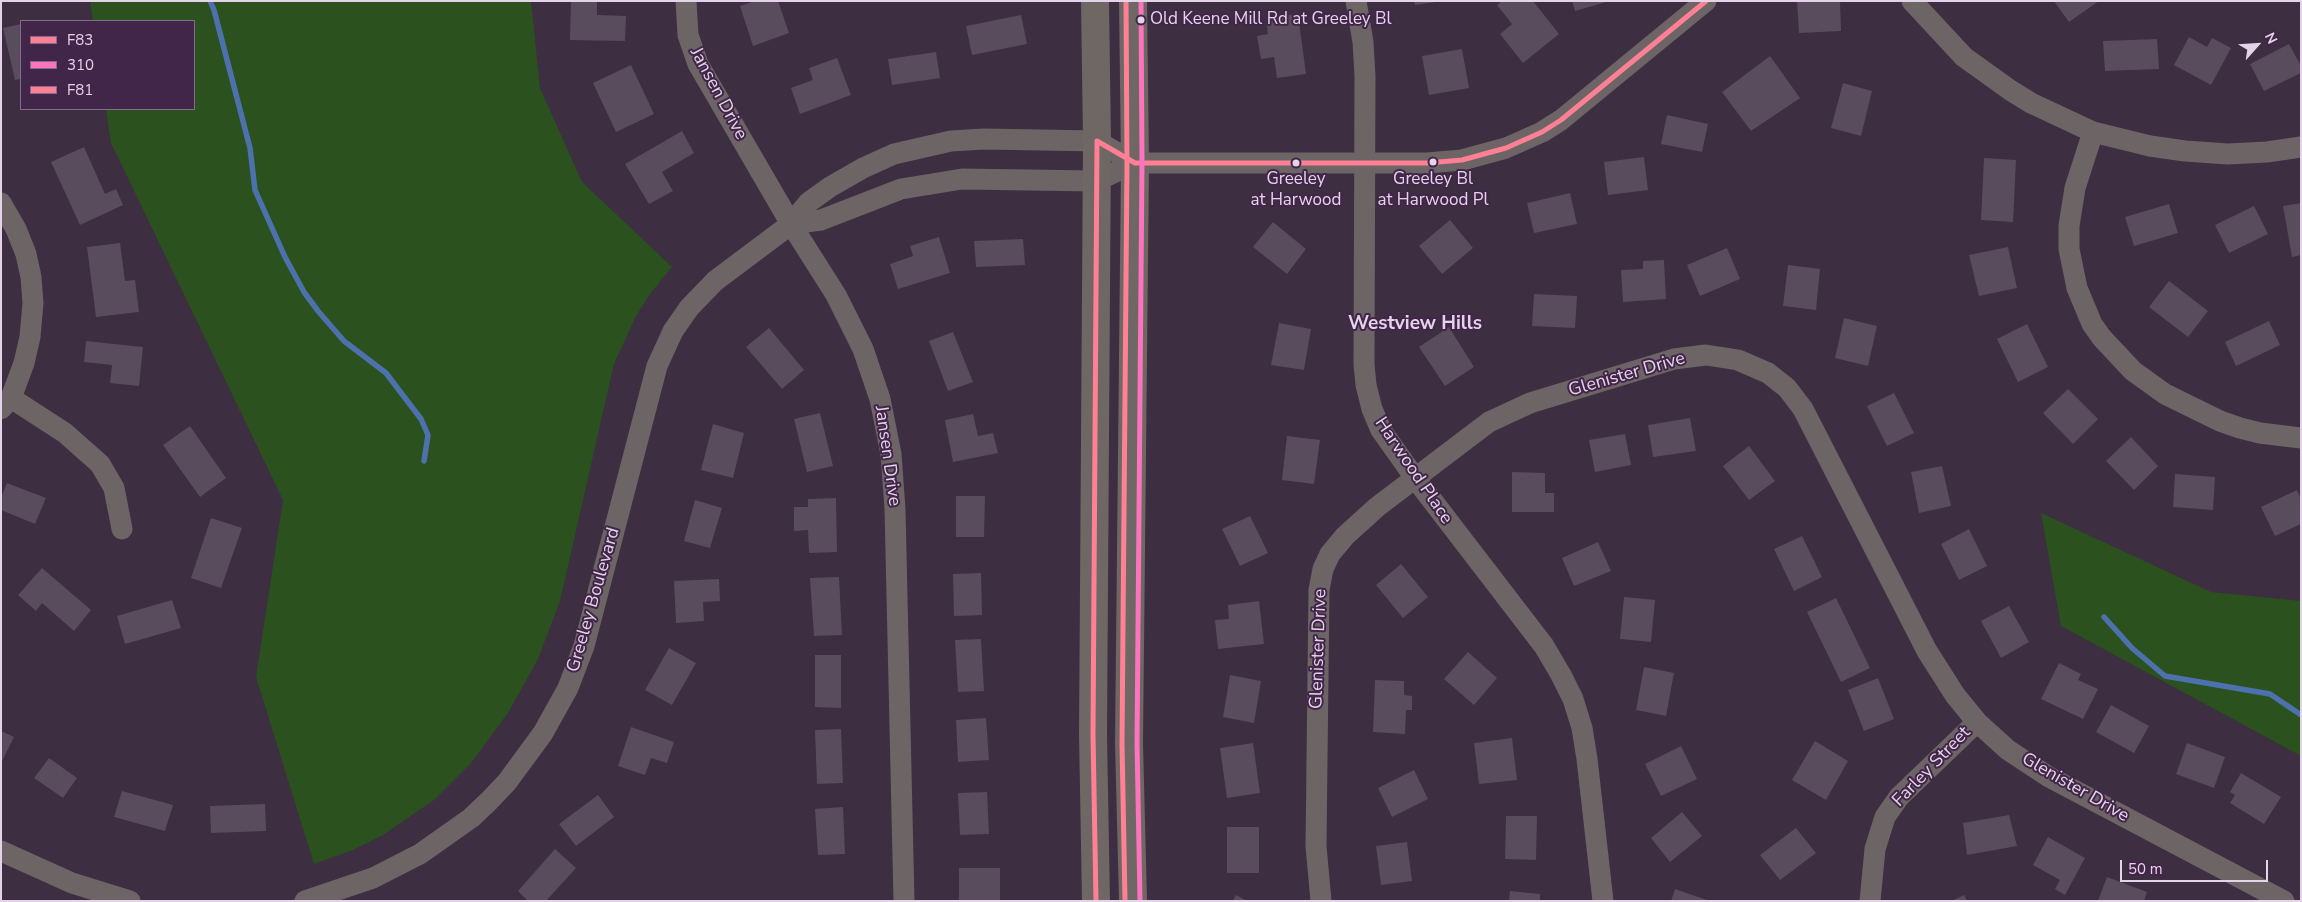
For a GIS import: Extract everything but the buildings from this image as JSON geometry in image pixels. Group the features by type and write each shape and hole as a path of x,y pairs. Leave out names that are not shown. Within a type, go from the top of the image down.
{"main road":[{"path":"1095,1 1097,141 1093,734 1096,901"},
{"path":"1133,1 1135,163 1130,733 1133,901"}],"street":[{"name":"Jansen Drive","path":"686,1 688,35 698,64 836,295 863,349 880,399 891,454 895,509 904,901"},
{"name":"Harwood Place","path":"1356,1 1363,42 1365,76 1364,364 1366,385 1372,409 1380,430 1414,478 1544,646 1561,675 1582,728 1603,901"},
{"name":"Greeley Boulevard","path":"792,224 821,220 901,189 930,182 962,179 1096,181 1135,163 1364,164 1427,163 1462,160 1506,148 1542,132 1588,100 1706,1"},
{"path":"1912,1 1964,57 2010,90 2032,103 2093,132 2150,146 2185,151 2228,154 2267,152 2301,147"},
{"path":"2093,132 2075,188 2069,226 2069,250 2077,288 2092,324 2102,338 2133,371 2165,394 2220,421 2240,428 2260,433 2301,438"},
{"name":"Greeley Boulevard","path":"305,901 373,878 420,854 471,818 489,801 507,782 543,733 568,688 584,646 650,387 665,346 689,308 715,280 792,224 809,202 830,187 863,168 894,154 951,141 976,139 1097,141 1135,163"},
{"path":"1,203 16,229 26,254 33,290 30,337 24,363 6,403 65,433 100,464 114,488 122,529"},
{"name":"Glenister Drive","path":"1321,901 1316,846 1319,590 1323,569 1330,554 1345,536 1377,507 1489,422 1530,403 1674,359 1706,355 1746,363 1768,373 1787,388 1803,410 1927,651 1955,695 1977,722 2008,750 2049,777 2284,901"},
{"name":"Farley Street","path":"1870,901 1874,849 1885,817 1899,797 1977,722"},
{"path":"1,851 72,883 130,901"}],"green space":[{"path":"90,1 531,1 540,88 582,182 672,267 650,294 636,316 614,364 560,601 538,659 508,713 471,763 434,800 383,835 353,850 314,864 256,677 283,500 111,143 106,110 195,110 195,20 93,20"},
{"path":"2041,513 2211,592 2301,601 2301,756 2061,626"}],"waterway":[{"path":"210,1 250,148 255,190 285,257 304,292 318,311 344,341 386,373 421,419 428,435 424,461"},
{"path":"2104,617 2132,648 2165,676 2270,694 2301,715"}],"transit line":[{"name":"F81","path":"1125,901 1122,743 1127,163 1126,1"},
{"name":"310","path":"1140,901 1137,743 1142,163 1141,1"},
{"name":"F83","path":"1096,901 1093,734 1097,141 1135,163 1427,163 1462,160 1506,148 1542,132 1561,120 1706,1"}],"place":[{"name":"Old Keene Mill Rd at Greeley Bl","path":"1141,20"},
{"name":"Greeley Bl at Harwood Pl","path":"1433,162"},
{"name":"Greeley at Harwood","path":"1296,163"}],"district":[{"name":"Westview Hills","path":"1415,324"}]}
